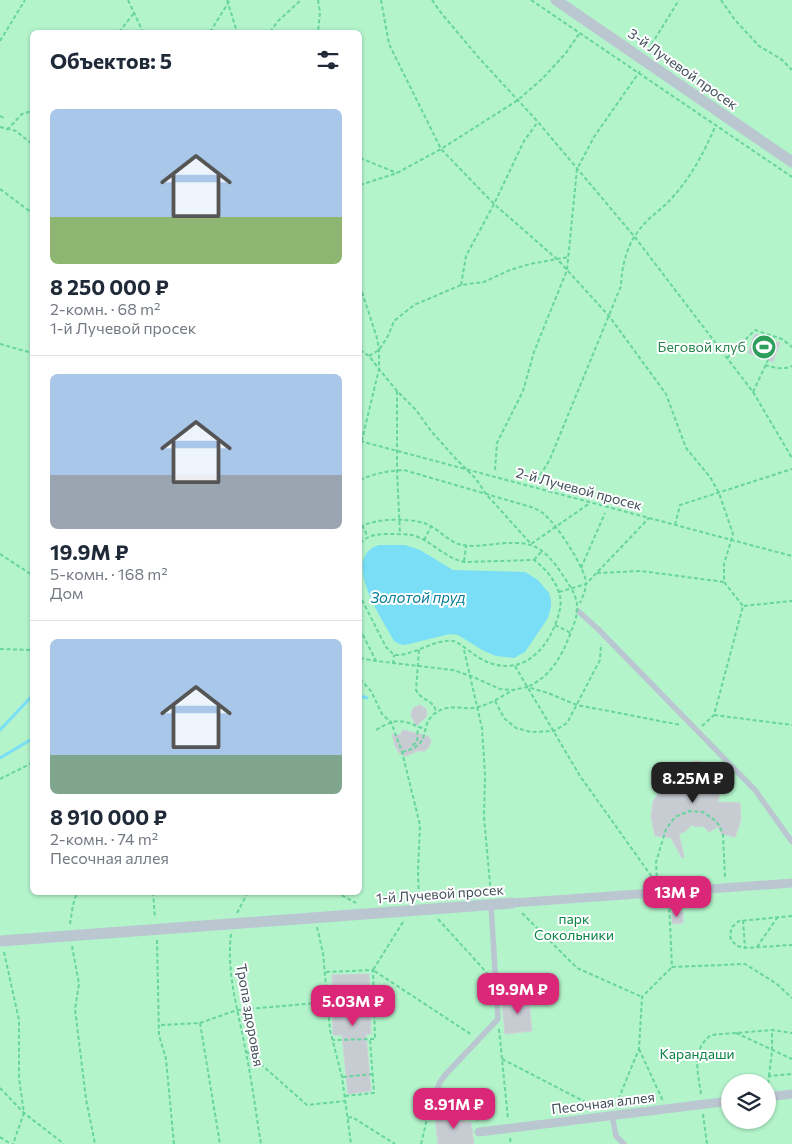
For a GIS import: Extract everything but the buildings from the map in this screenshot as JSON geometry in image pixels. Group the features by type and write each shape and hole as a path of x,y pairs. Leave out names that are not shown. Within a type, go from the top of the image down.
{"street":[{"name":"3-й Лучевой просек","path":"556,0 792,162"},
{"name":"1-й Лучевой просек","path":"2,946 71,936 156,929 792,883"},
{"path":"776,1096 792,1094"},
{"name":"Песочная аллея","path":"479,1132 721,1102"}],"lane":[{"path":"578,611 598,629 755,790 792,842"},
{"path":"430,1108 440,1082 446,1074 498,1019 491,905"},
{"path":"612,1115 616,1136 624,1144"}],"path":[{"path":"0,40 25,0"},
{"path":"128,0 142,30"},
{"path":"211,30 228,0"},
{"path":"228,0 236,30"},
{"path":"271,30 300,0"},
{"path":"318,0 320,12 318,30"},
{"path":"380,0 389,44 441,149 494,204 558,260 609,316 666,394 686,448 710,477 719,493 733,534 724,564 724,582 742,606"},
{"path":"432,0 479,58 538,122 634,236 753,392 792,458"},
{"path":"531,0 578,34 792,177"},
{"path":"649,48 679,0"},
{"path":"722,0 735,20 759,46 781,59 792,70"},
{"path":"121,30 134,13"},
{"path":"362,184 397,173 441,149 518,100 566,53 578,34"},
{"path":"495,470 497,443 523,392 534,352 567,270 577,169 594,136 638,74"},
{"path":"7,130 22,114 30,112"},
{"path":"0,116 4,118"},
{"path":"461,284 466,256 494,204 524,140 538,122"},
{"path":"537,481 550,458 621,286 622,268 626,252 634,236 670,200 693,170 706,149 716,125"},
{"path":"0,127 16,131 30,142"},
{"path":"362,159 397,173"},
{"path":"0,190 30,212"},
{"path":"369,356 379,350 388,336 394,321 414,304 461,284 484,282 510,270 530,264 568,257"},
{"path":"362,292 379,350 379,369 362,437"},
{"path":"727,358 755,330 782,339 792,347"},
{"path":"0,344 30,352"},
{"path":"362,351 369,356 416,410 430,431 468,470 486,494 531,544 554,561 576,598 578,611"},
{"path":"753,392 768,360"},
{"path":"765,365 786,369 792,366"},
{"path":"397,390 396,470 400,534"},
{"name":"2-й Лучевой просек","path":"362,441 792,556"},
{"path":"675,525 680,506 792,469"},
{"path":"362,479 388,470 404,470 531,507 545,515 555,526 570,547 581,568 586,584"},
{"path":"362,526 371,522 400,520 424,523 456,543 466,546 521,542 531,544 591,503"},
{"path":"581,568 605,513"},
{"path":"362,658 393,664 453,670 500,689 513,690 527,687 544,678 564,651 586,584 649,518"},
{"path":"424,540 431,527"},
{"path":"362,528 368,537"},
{"path":"362,542 376,534 411,535 424,540 453,559 464,562 534,560 543,566 559,592 561,604 555,625 547,640 537,652 528,661 515,666 501,666 485,662 458,642 451,641 432,644 403,656 394,655 386,647 362,600"},
{"path":"464,562 466,546"},
{"path":"534,560 542,551"},
{"path":"0,554 30,574"},
{"path":"597,573 641,571 724,582"},
{"path":"559,592 586,584"},
{"path":"742,606 792,600"},
{"path":"527,687 577,705 679,724 698,731 714,715 742,606"},
{"path":"555,625 571,633"},
{"path":"495,701 504,718 516,728 531,732 554,731 567,723 600,660 601,646 598,629"},
{"path":"362,633 376,661"},
{"path":"464,648 482,728 486,774 484,817 491,905"},
{"path":"0,649 30,650"},
{"path":"419,650 416,690 419,696 433,704 436,712"},
{"path":"393,664 394,655"},
{"path":"515,666 580,776 657,885 656,862 666,829 675,817 696,811 710,816 720,827 723,835 725,888"},
{"path":"333,1040 374,1039 373,970 420,910 418,871 420,826 402,752 391,722 382,714 371,692 362,681"},
{"path":"402,752 417,748 425,729 436,712 446,707 478,707 495,701 513,690"},
{"path":"714,715 792,726"},
{"path":"376,730 391,722 404,721 425,729"},
{"path":"412,745 418,740 417,731 420,727"},
{"path":"0,779 30,764"},
{"path":"76,895 70,926 79,984 75,1009 86,1100 95,1144"},
{"path":"153,895 160,1025 158,1035 166,1059 174,1144"},
{"name":"Тропа здоровья","path":"246,895 232,924 229,951 237,1010 246,1051 261,1144"},
{"path":"341,895 361,906"},
{"path":"669,902 672,967"},
{"path":"420,910 496,982"},
{"path":"522,913 577,968 642,997"},
{"path":"792,916 739,921 732,927 730,935 734,943 741,948 792,945"},
{"path":"316,918 323,953 327,1002 333,1040 342,1077 351,1144"},
{"path":"757,947 777,918"},
{"path":"743,920 745,948"},
{"path":"0,1137 12,1144 24,1113 19,1078 19,1020 2,946"},
{"path":"502,1059 612,1115 639,1049 642,997 672,967 745,964 776,984 792,998"},
{"path":"325,972 373,970 478,1040"},
{"path":"160,1025 200,1023 237,1010 327,1002"},
{"path":"498,1019 509,1128"},
{"path":"200,1023 220,1144"},
{"path":"769,1074 772,1030"},
{"path":"701,1093 697,1059 699,1049 704,1040 711,1035 772,1030 792,1033"},
{"path":"734,1032 792,1060"},
{"path":"345,1096 374,1093 370,1039"},
{"path":"639,1049 667,1109"},
{"path":"246,1051 307,1105 346,1101"},
{"path":"342,1077 373,1074"},
{"path":"776,1075 792,1074"},
{"path":"0,1088 24,1113 64,1144"},
{"path":"421,1144 430,1108 476,1103"},
{"path":"703,1110 706,1144"},
{"path":"348,1118 352,1117 395,1144"}],"green space":[{"name":"парк Сокольники","path":"0,0 792,0 792,1144 0,1144"}],"water":[{"name":"Золотой пруд","path":"379,545 405,545 420,550 453,570 525,572 538,580 549,593 551,607 548,618 525,652 514,658 496,656 482,650 458,635 450,634 405,645 399,644 394,641 374,605 363,575 363,562 368,552"}],"waterway":[{"path":"362,697 367,698"},
{"path":"0,730 30,698"},
{"path":"0,758 30,740"}],"place":[{"name":"Беговой клуб","path":"764,347"}],"park label":[{"name":"Карандаши","path":"697,1054"}]}
